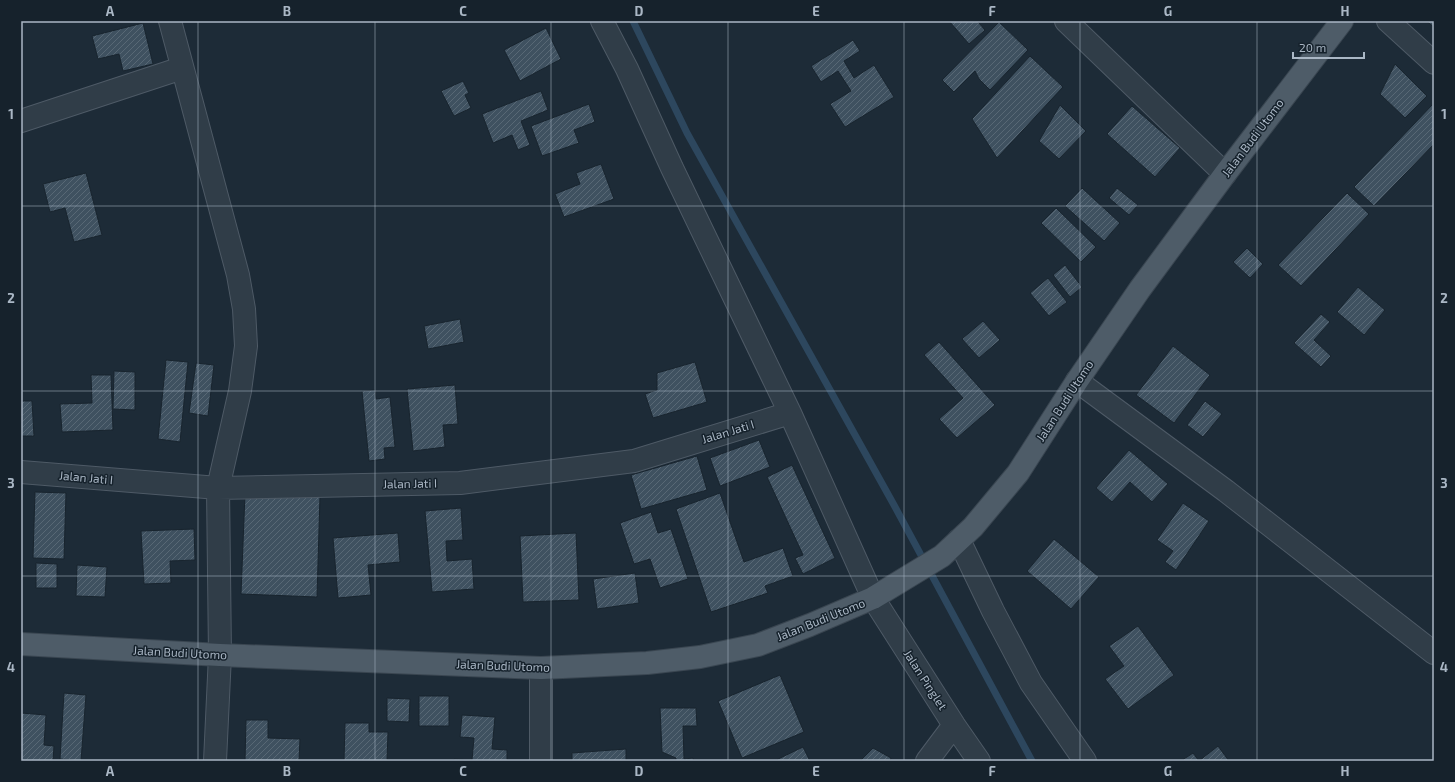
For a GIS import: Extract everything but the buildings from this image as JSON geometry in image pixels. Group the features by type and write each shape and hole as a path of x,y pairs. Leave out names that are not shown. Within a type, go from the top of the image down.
{"main road":[{"name":"Jalan Budi Utomo","path":"21,644 220,655 541,668 647,663 700,657 758,645 810,625 880,594 942,556 973,527 1018,473 1077,381 1140,289 1342,21"}],"street":[{"path":"170,21 238,275 244,310 246,346 240,392 218,488 220,655 215,761"},
{"name":"Jalan Pinglet","path":"602,21 627,69 675,175 790,413 880,594 954,725 979,761"},
{"path":"1066,21 1226,174"},
{"path":"1388,21 1434,63"},
{"path":"21,121 182,68"},
{"path":"1077,381 1226,491 1434,653"},
{"name":"Jalan Jati I","path":"21,472 218,488 460,483 634,461 790,413"},
{"path":"959,540 993,611 1031,683 1085,761"},
{"path":"541,668 541,761"},
{"path":"927,761 954,725"}],"waterway":[{"path":"633,21 687,133 894,505 1032,761"}]}
